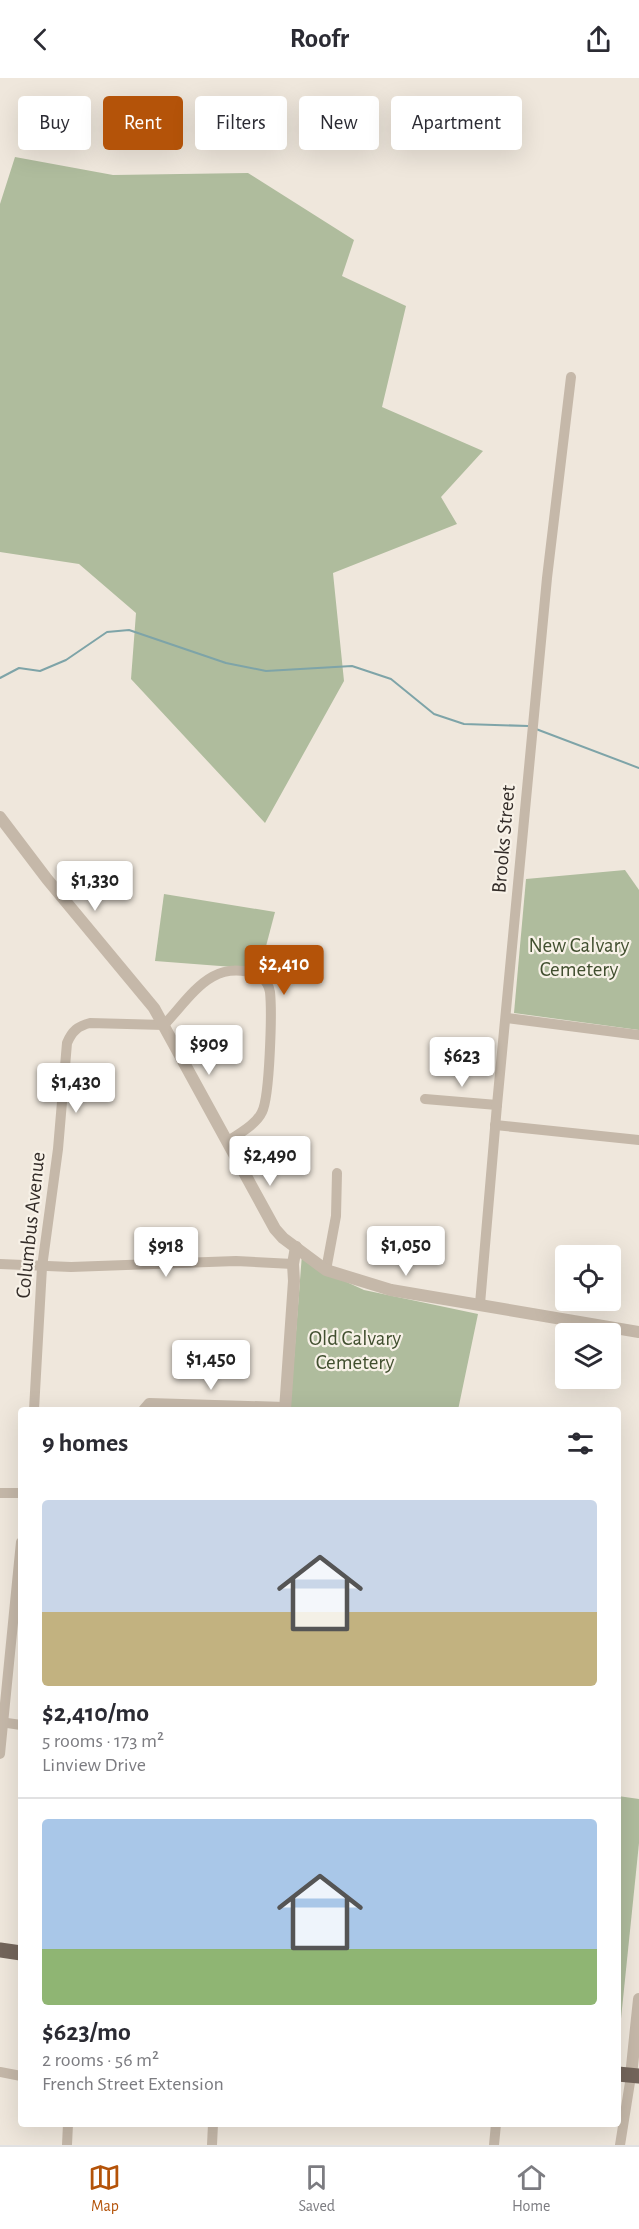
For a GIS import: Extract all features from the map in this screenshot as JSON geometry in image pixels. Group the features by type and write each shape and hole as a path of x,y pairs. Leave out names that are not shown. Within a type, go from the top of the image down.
{"main road":[{"path":"0,1950 18,1953"}],"street":[{"name":"Brooks Street","path":"480,1304 547,578 571,377"},
{"path":"0,817 47,879 143,993 164,1025 275,1229 296,1247 326,1270 391,1290 639,1332"},
{"path":"164,1025 206,980 218,972 232,969 252,973 261,976 267,984 270,993 270,1015 263,1109 256,1120 227,1142"},
{"path":"507,1018 639,1035"},
{"name":"Columbus Avenue","path":"34,1407 42,1267 70,1036 80,1026 90,1023 164,1025"},
{"path":"425,1099 497,1105"},
{"path":"495,1125 639,1140"},
{"path":"326,1270 336,1216 337,1173"},
{"path":"285,1407 294,1281 293,1264 296,1247"},
{"path":"0,1264 42,1267 121,1267 236,1261 293,1264"},
{"path":"0,1493 18,1493"},
{"path":"0,1754 18,1570"},
{"path":"2,1722 18,1725"},
{"path":"620,2145 639,1999"},
{"path":"0,2072 18,2075"},
{"path":"67,2145 68,2127"},
{"path":"212,2145 213,2127"},
{"path":"494,2145 496,2127"}],"green space":[{"path":"15,157 113,175 248,173 354,240 342,276 406,306 382,407 483,451 441,497 457,524 333,573 344,681 265,823 131,679 136,613 79,564 0,552 0,204"},
{"name":"New Calvary Cemetery","path":"625,870 639,890 639,1030 514,1013 526,879"},
{"path":"164,894 275,912 260,969 155,961"},
{"name":"Old Calvary Cemetery","path":"302,1254 327,1273 364,1290 478,1314 459,1407 290,1407"},
{"path":"621,1796 639,1799 639,1843 621,2019"}],"waterway":[{"path":"0,678 19,668 40,671 66,660 107,632 129,630 226,663 266,671 352,666 391,679 434,714 464,724 528,726"},
{"path":"536,729 639,768"}]}
